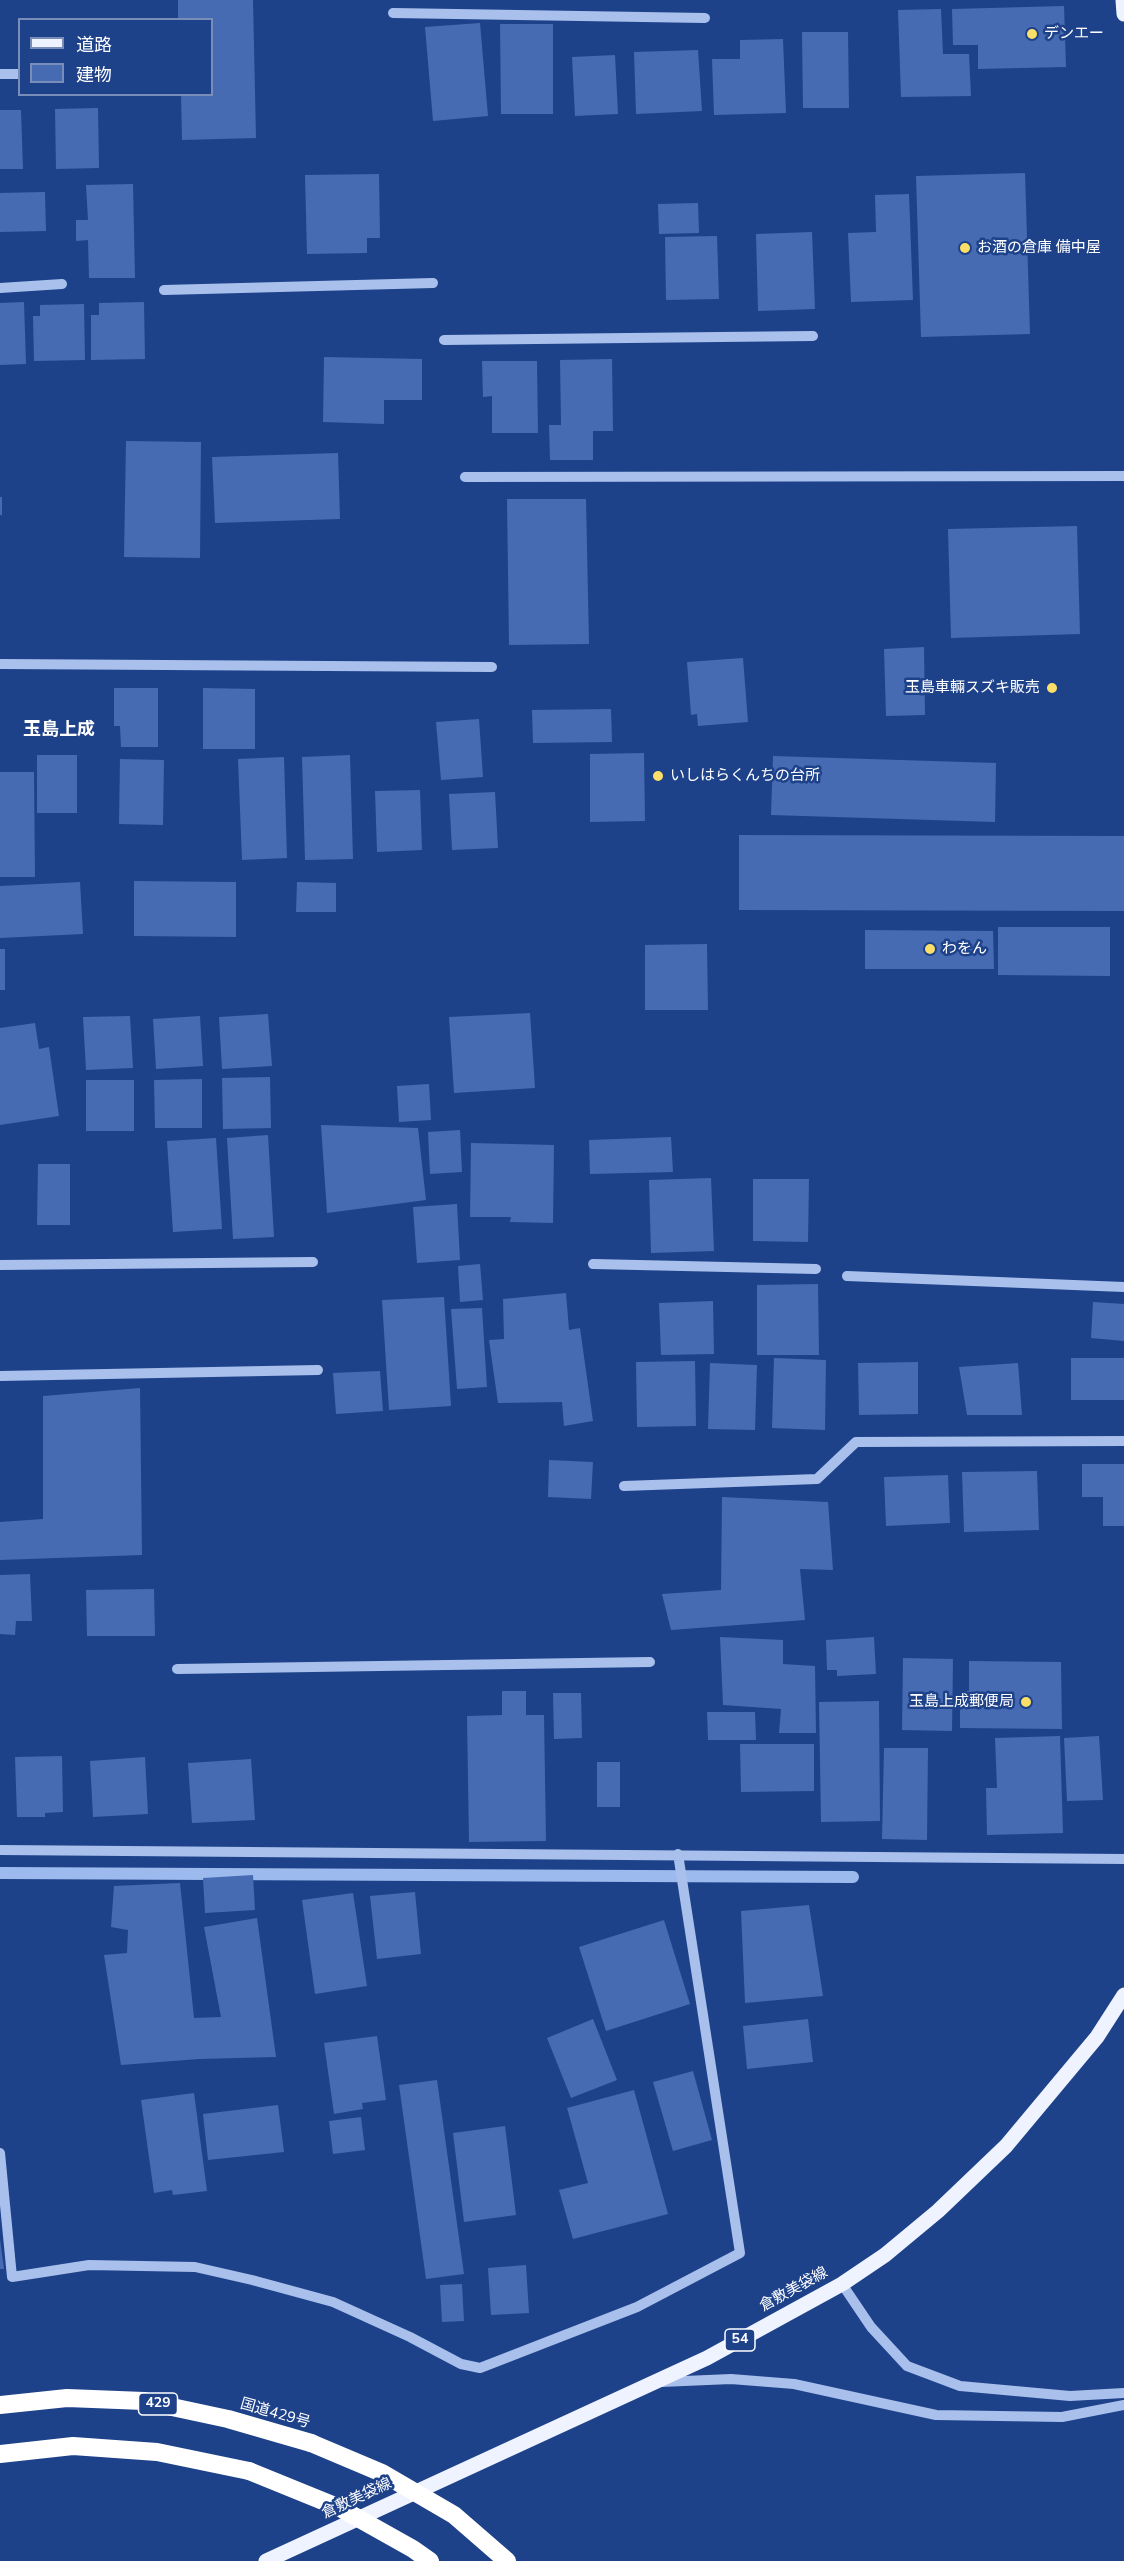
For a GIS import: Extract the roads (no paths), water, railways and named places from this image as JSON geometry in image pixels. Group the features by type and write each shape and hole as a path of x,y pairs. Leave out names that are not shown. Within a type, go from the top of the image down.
{"highway":[{"name":"国道429号","path":"0,2405 67,2398 144,2401 228,2420 311,2443 382,2474 454,2515 507,2561"},
{"path":"0,2454 73,2446 157,2451 249,2472 340,2508 413,2548 430,2561"}],"main road":[{"path":"1123,0 1124,14"},
{"name":"倉敷美袋線","path":"266,2561 707,2358 842,2284 885,2255 938,2211 1006,2146 1097,2037 1124,1995"}],"street":[{"path":"393,13 705,18"},
{"path":"0,74 18,74"},
{"path":"164,290 434,283"},
{"path":"0,288 62,284"},
{"path":"444,340 813,336"},
{"path":"465,477 1124,476"},
{"path":"0,664 492,666"},
{"path":"0,1265 313,1262"},
{"path":"593,1264 816,1269"},
{"path":"847,1276 1124,1287"},
{"path":"0,1376 318,1370"},
{"path":"624,1486 817,1479 856,1442 1124,1441"},
{"path":"177,1669 650,1662"},
{"path":"0,1850 1124,1859"},
{"path":"0,2153 12,2277 89,2265 195,2267 333,2302 410,2337 461,2364 480,2368 637,2307 740,2253 679,1856"},
{"path":"842,2284 871,2327 907,2366 960,2385 1070,2396 1124,2393"},
{"path":"656,2382 731,2379 794,2385 936,2415 1062,2417 1124,2405"}],"waterway":[{"path":"0,1873 853,1877"}],"place":[{"name":"デンエー","path":"1032,34"},
{"name":"お酒の倉庫 備中屋","path":"965,248"},
{"name":"玉島車輛スズキ販売","path":"1052,688"},
{"name":"いしはらくんちの台所","path":"658,776"},
{"name":"わをん","path":"930,949"},
{"name":"玉島上成郵便局","path":"1026,1702"}],"district":[{"name":"玉島上成","path":"59,731"}]}
